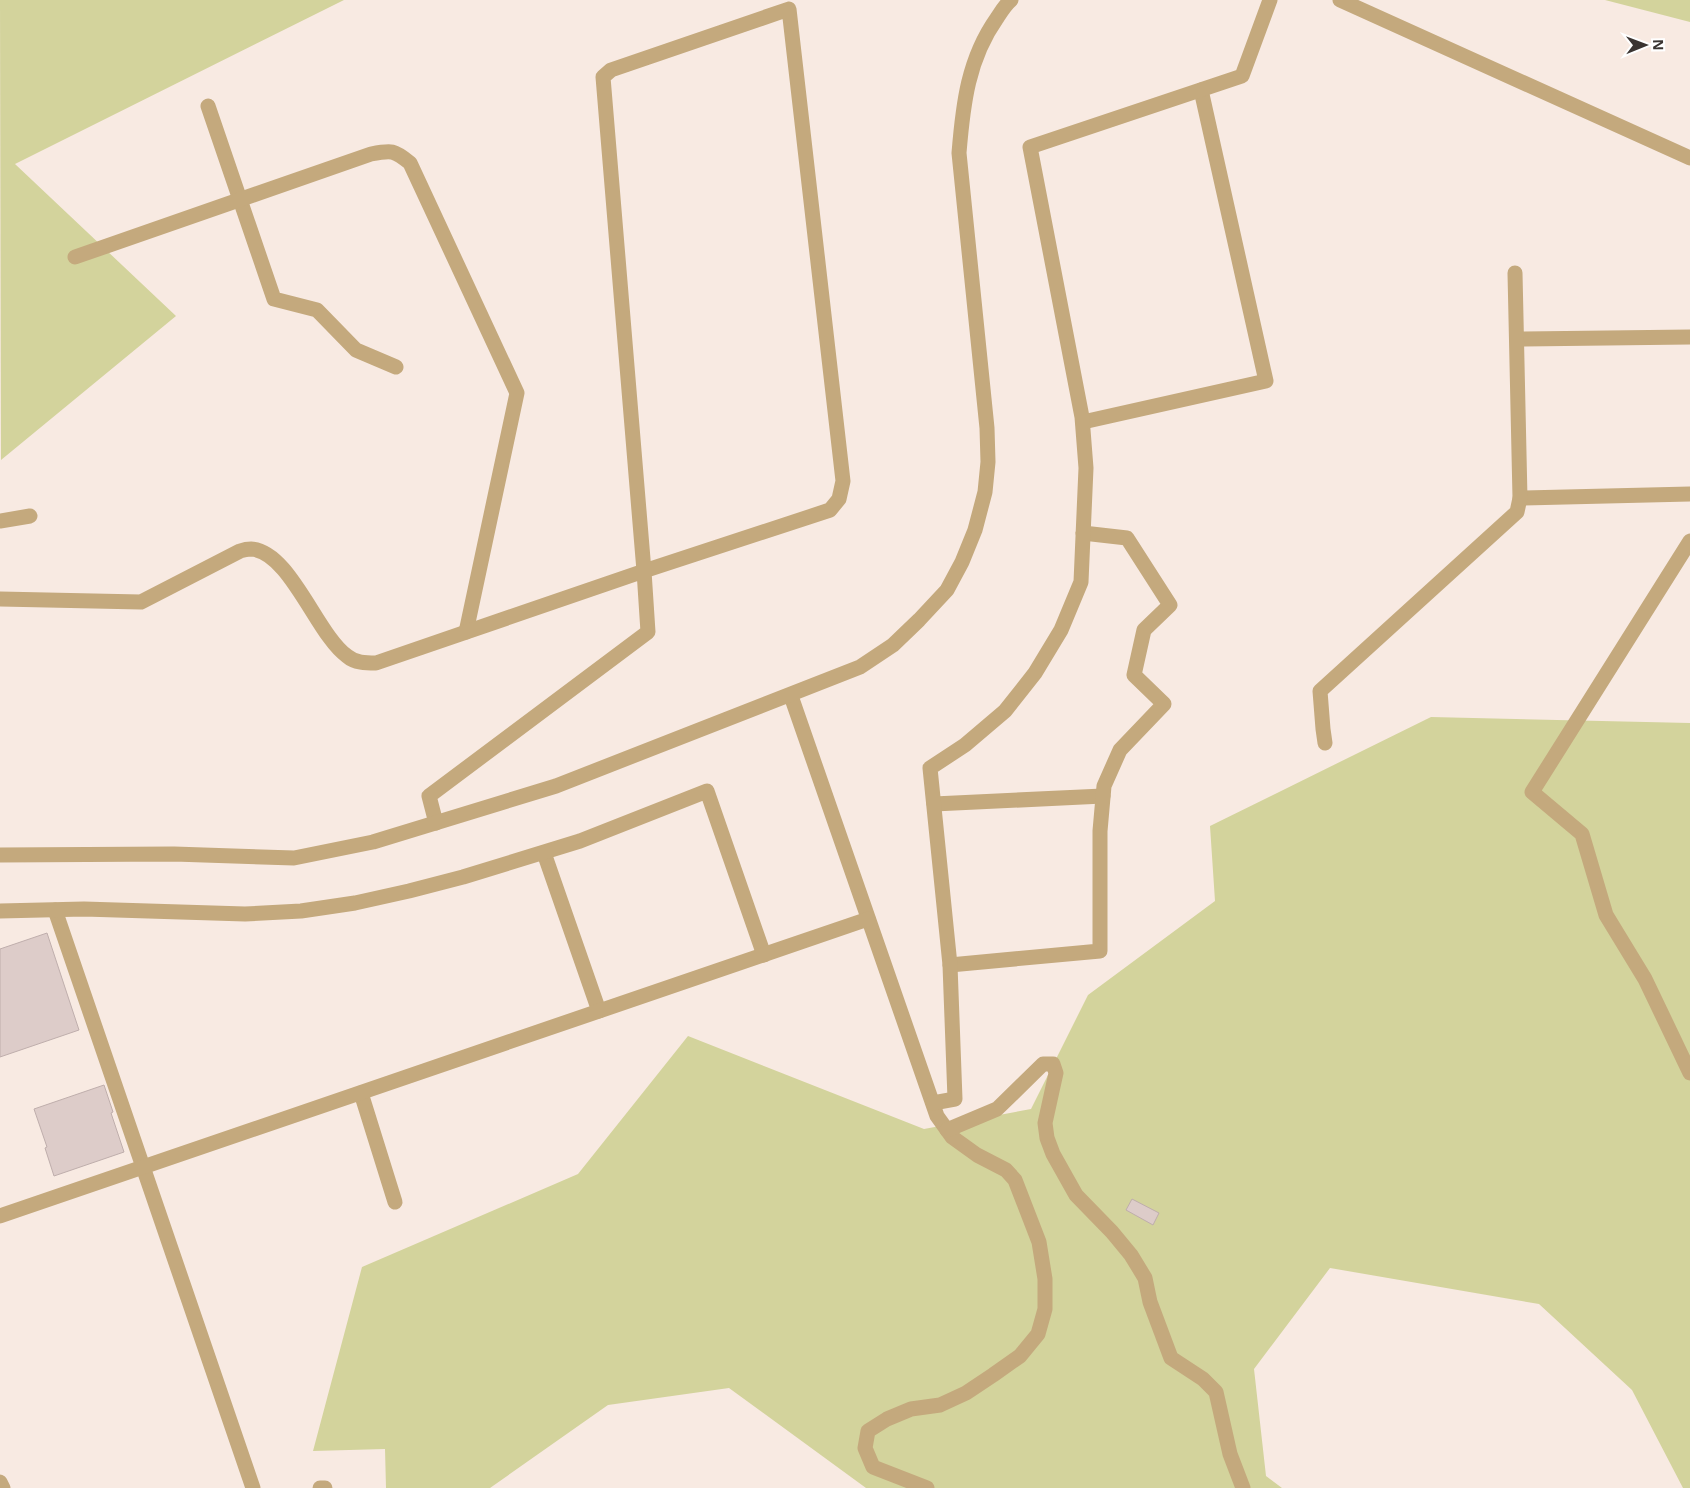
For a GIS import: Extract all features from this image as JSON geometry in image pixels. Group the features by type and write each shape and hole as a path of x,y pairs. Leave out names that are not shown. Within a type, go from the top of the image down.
{"street":[{"path":"0,855 174,854 294,858 373,842 556,786 860,668 893,645 947,590 962,562 975,530 984,492 987,469 987,428 960,153 962,120 969,78 985,35 1011,0"},
{"path":"933,1104 956,1099 950,965 930,768 965,745 1005,711 1035,673 1061,630 1081,582 1086,468 1083,422 1030,147 1242,76 1270,0"},
{"path":"1340,0 1690,158"},
{"path":"0,599 141,602 240,550 253,549 266,555 283,568 332,640 347,656 362,663 376,663 644,571 830,510 839,499 843,481 789,9 611,70 603,77 644,571 648,632 429,796 436,823"},
{"path":"1083,422 1266,381 1201,90"},
{"path":"208,106 274,299 317,310 356,350 396,367"},
{"path":"74,257 371,154 386,151 397,152 410,163 517,393 466,632"},
{"path":"1325,743 1320,691 1517,512 1520,498 1516,272"},
{"path":"1517,339 1690,337"},
{"path":"1520,498 1690,494"},
{"path":"0,521 30,516"},
{"path":"950,965 1100,951 1100,832 1104,786 1120,750 1164,704 1134,675 1144,630 1170,605 1127,538 1083,533"},
{"path":"1690,541 1532,792 1582,834 1606,915 1645,979 1690,1073"},
{"path":"791,696 938,1116 952,1137 977,1155 1006,1170 1015,1180 1039,1242 1045,1279 1045,1309 1038,1334 1020,1356 966,1393 940,1405 911,1409 887,1419 868,1431 865,1448 873,1468 927,1488"},
{"path":"0,911 84,909 245,914 301,911 355,903 409,891 544,853 580,841 707,791 764,955"},
{"path":"934,804 1104,796"},
{"path":"544,853 599,1011"},
{"path":"55,910 252,1488"},
{"path":"0,1216 868,919"},
{"path":"947,1130 997,1109 1043,1064 1052,1064 1056,1073 1045,1123 1047,1138 1053,1154 1076,1195 1112,1232 1131,1255 1145,1278 1150,1302 1171,1358 1203,1379 1216,1392 1230,1454 1243,1488"},
{"path":"360,1093 395,1202"},
{"path":"0,1482 3,1488"},
{"path":"320,1488 325,1488"}],"green space":[{"path":"0,0 344,0 15,164 176,316 1,460"},
{"path":"1605,0 1690,0 1690,22"},
{"path":"1431,717 1690,723 1690,1488 1683,1488 1632,1390 1539,1304 1330,1268 1254,1369 1266,1476 1282,1488 866,1488 729,1388 608,1405 490,1488 386,1488 385,1449 313,1451 362,1267 578,1174 688,1036 924,1129 1031,1109 1088,995 1215,901 1210,826"}],"building":[{"path":"47,933 79,1030 0,1057 0,949"},
{"path":"104,1085 124,1152 54,1176 45,1148 47,1147 34,1109"},
{"path":"1132,1199 1159,1213 1153,1225 1126,1210"}]}
